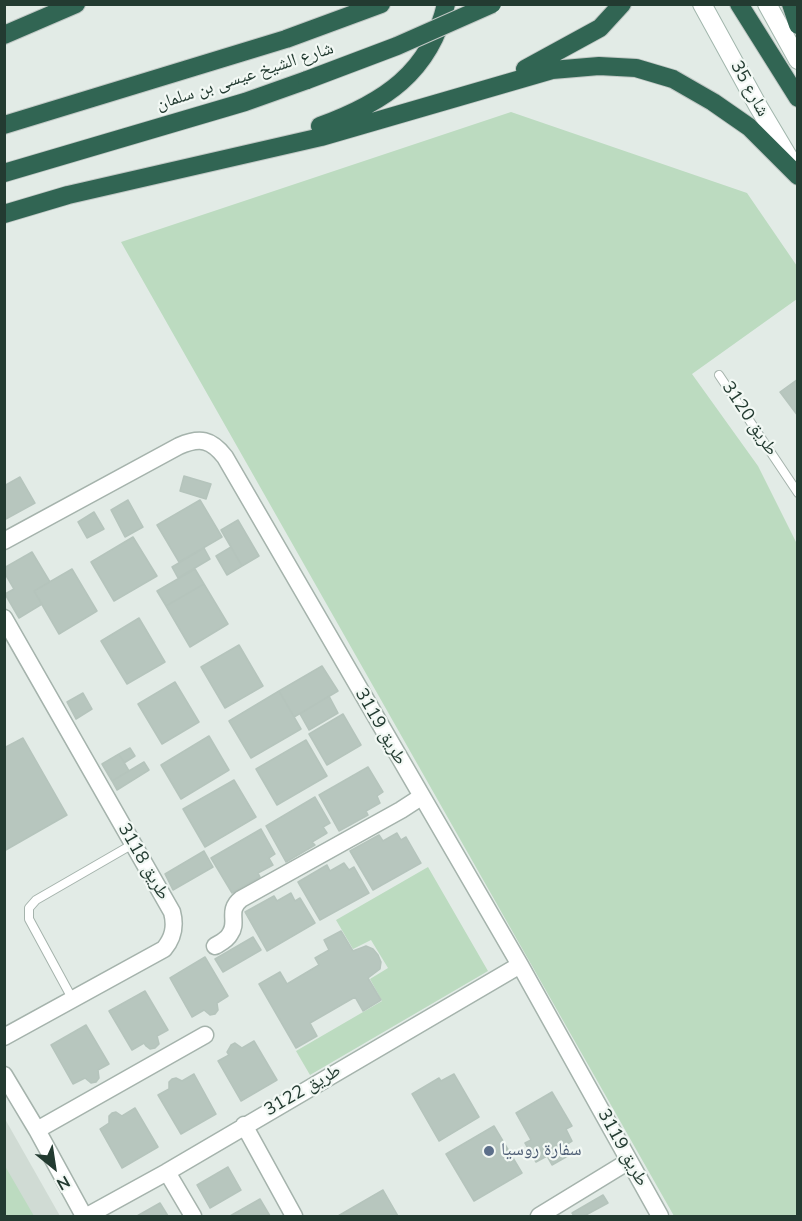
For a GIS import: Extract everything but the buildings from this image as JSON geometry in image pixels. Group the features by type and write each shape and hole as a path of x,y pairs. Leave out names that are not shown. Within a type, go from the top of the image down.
{"highway":[{"path":"4,35 76,4"},
{"name":"شارع الشيخ عيسى بن سلمان","path":"4,125 286,39 381,4"},
{"path":"237,155 353,114 378,101 400,84 427,50 439,30 446,4"},
{"name":"شارع الشيخ عيسى بن سلمان","path":"4,172 245,102 397,46 492,4"},
{"path":"485,88 600,28 622,4"},
{"path":"739,4 798,98"},
{"path":"791,4 798,25"},
{"path":"4,214 68,195 321,137 552,70 599,66 636,68 673,79 749,127 798,174"}],"main road":[{"name":"شارع 35","path":"702,4 798,174"},
{"path":"767,4 798,60"}],"street":[{"name":"طريق 3119","path":"4,541 179,446 192,441 205,441 216,446 225,457 520,965 660,1216"},
{"name":"طريق 3118","path":"4,618 172,912 174,920 173,936 164,949 4,1037"},
{"path":"214,946 232,932 232,910 241,898 421,797"},
{"name":"طريق 3122","path":"86,1216 167,1172 520,965"},
{"path":"38,1130 205,1035"},
{"path":"4,1074 86,1216"},
{"path":"244,1125 294,1216"},
{"path":"539,1216 629,1161"},
{"path":"167,1172 192,1216"}],"lane":[{"name":"طريق 3120","path":"719,375 798,493"},
{"path":"73,1000 29,919 29,908 36,900 133,844"}],"shaded area":[{"path":"5,1119 60,1216 5,1216"}],"green space":[{"path":"511,112 747,193 797,266 797,299 692,374 758,466 797,544 797,1216 674,1216 121,242"},
{"path":"428,867 488,971 310,1075 296,1051 382,1001 370,979 388,968 371,940 353,949 336,920"},
{"path":"5,1166 34,1216 5,1216"}],"place":[{"name":"سفارة روسيا","path":"489,1151"}]}
